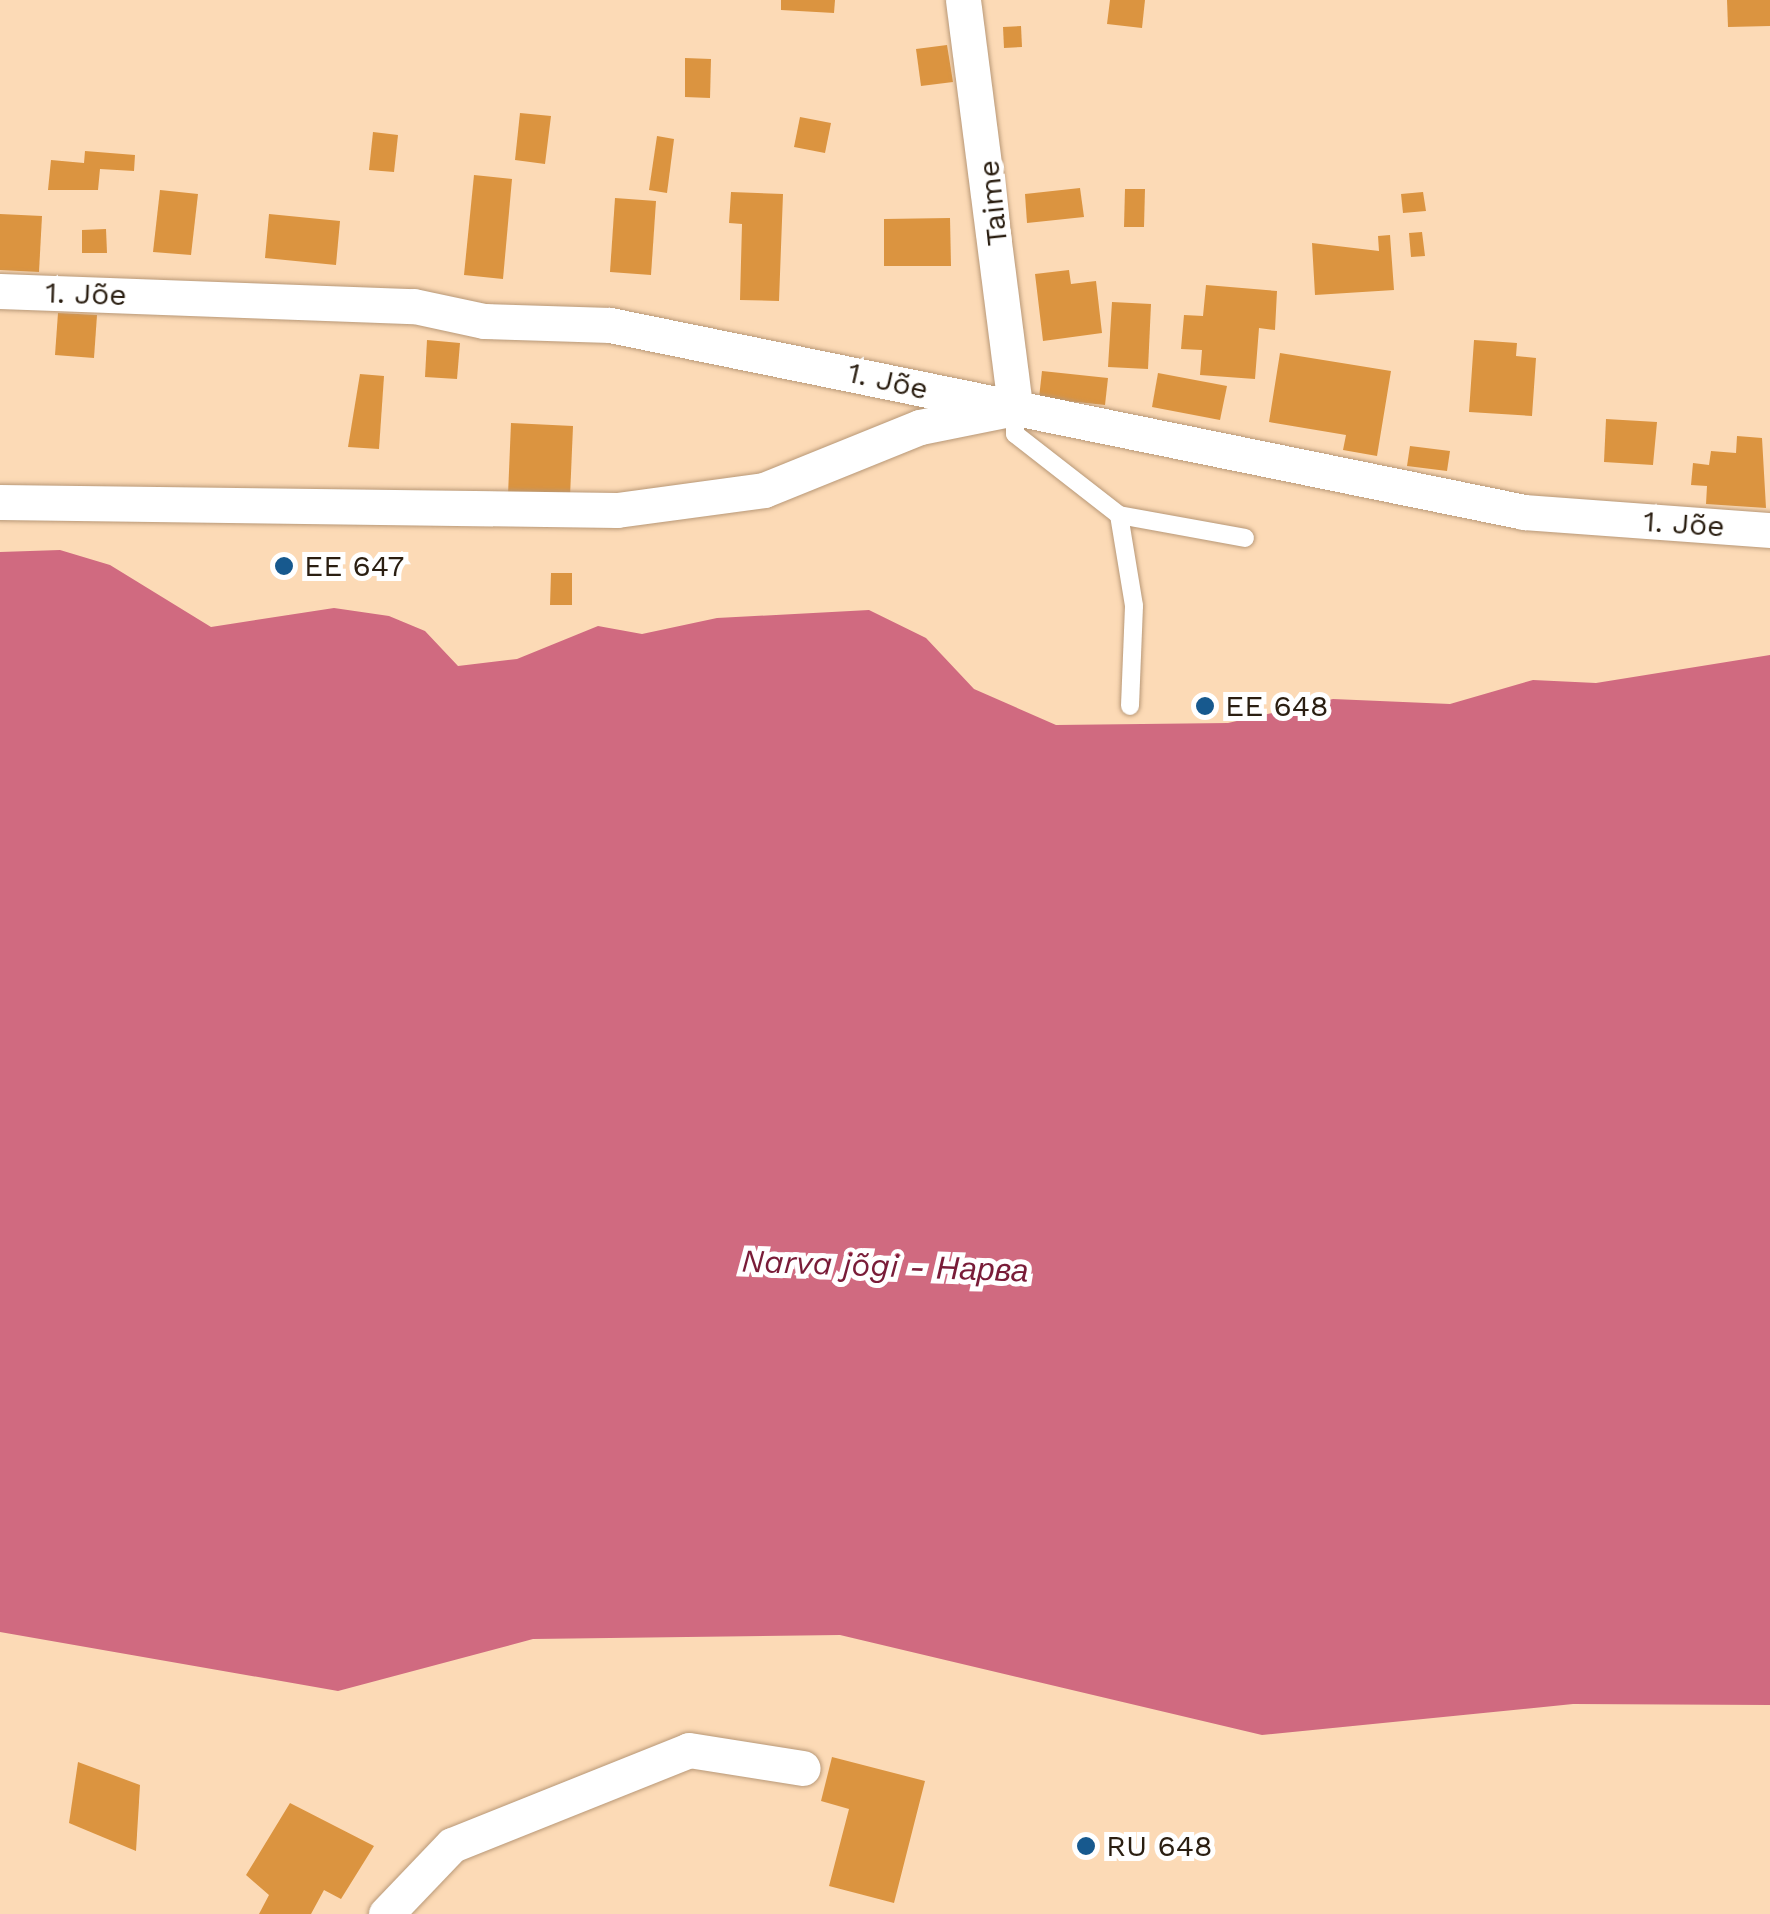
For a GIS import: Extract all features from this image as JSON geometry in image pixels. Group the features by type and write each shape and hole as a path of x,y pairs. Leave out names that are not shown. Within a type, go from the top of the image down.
{"street":[{"name":"Taime","path":"963,0 1015,406"},
{"name":"1. Jõe","path":"0,291 414,306 484,321 610,324 1524,512 1770,530"},
{"path":"0,502 617,510 764,490 920,427 1015,406"},
{"path":"386,1914 452,1845 689,1750 803,1768"}],"lane":[{"path":"1015,406 1015,434 1119,515 1245,538"},
{"path":"1119,515 1134,606 1130,706"}],"water":[{"name":"Narva jõgi - Нарва","path":"60,550 110,565 211,627 334,608 389,616 425,631 458,666 517,659 598,626 642,634 717,618 869,610 926,638 974,689 1056,725 1228,723 1333,699 1450,704 1533,680 1596,683 1770,655 1770,1705 1573,1704 1262,1735 840,1635 533,1639 338,1691 0,1632 0,552"}],"building":[{"path":"781,0 835,0 834,13 781,10"},
{"path":"1110,0 1145,0 1142,28 1107,24"},
{"path":"1727,0 1770,0 1770,26 1728,27"},
{"path":"1021,26 1022,47 1004,48 1003,27"},
{"path":"947,45 953,82 921,86 916,49"},
{"path":"685,58 711,59 710,98 685,97"},
{"path":"520,113 551,116 545,164 515,160"},
{"path":"800,117 831,123 825,153 794,147"},
{"path":"373,132 398,135 394,172 369,170"},
{"path":"657,136 674,139 667,193 649,190"},
{"path":"85,151 135,155 134,171 100,169 98,190 48,190 51,160 84,163"},
{"path":"474,175 512,179 503,279 464,275"},
{"path":"1080,188 1084,217 1027,223 1025,194"},
{"path":"1125,189 1145,189 1144,227 1124,227"},
{"path":"160,190 198,194 191,255 153,252"},
{"path":"731,192 783,194 779,301 740,300 742,224 729,223"},
{"path":"1423,192 1426,211 1403,213 1401,194"},
{"path":"615,198 656,201 651,275 610,272"},
{"path":"0,214 42,216 39,272 0,270"},
{"path":"269,214 340,221 336,265 265,258"},
{"path":"950,218 951,266 884,266 884,219"},
{"path":"106,229 107,253 82,253 82,230"},
{"path":"1422,232 1425,256 1411,257 1409,233"},
{"path":"1390,235 1394,290 1315,295 1312,243 1379,251 1378,236"},
{"path":"1069,270 1071,284 1096,281 1102,333 1043,341 1035,274"},
{"path":"1206,285 1277,291 1275,330 1259,328 1255,379 1200,375 1202,350 1181,349 1184,315 1203,316"},
{"path":"1112,302 1151,304 1148,369 1108,367"},
{"path":"58,313 97,315 94,358 55,355"},
{"path":"427,340 460,343 457,379 425,377"},
{"path":"1474,340 1517,343 1516,356 1536,358 1532,416 1469,412"},
{"path":"1280,353 1391,371 1377,456 1343,450 1346,435 1269,422"},
{"path":"1042,371 1108,378 1105,405 1039,398"},
{"path":"1158,373 1227,386 1220,420 1152,407"},
{"path":"360,374 384,376 379,449 348,447"},
{"path":"1606,419 1657,422 1653,465 1604,462"},
{"path":"511,423 573,426 570,497 508,495"},
{"path":"1737,436 1762,438 1766,508 1706,504 1707,486 1691,485 1693,463 1709,465 1711,451 1736,453"},
{"path":"1410,446 1450,451 1447,471 1407,466"},
{"path":"551,573 572,573 572,605 550,605"},
{"path":"832,1757 925,1781 894,1903 829,1886 849,1809 821,1801"},
{"path":"78,1762 140,1785 136,1851 69,1823"},
{"path":"290,1803 374,1846 341,1899 324,1890 311,1914 259,1914 269,1895 246,1875"}],"place":[{"name":"EE 647","path":"284,566"},
{"name":"EE 648","path":"1205,706"},
{"name":"RU 648","path":"1086,1846"}]}
